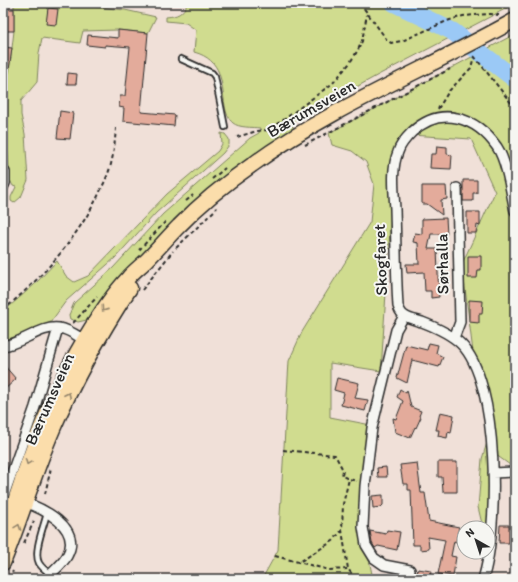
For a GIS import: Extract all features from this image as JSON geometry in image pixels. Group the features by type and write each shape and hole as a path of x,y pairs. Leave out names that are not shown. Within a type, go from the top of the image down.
{"main road":[{"name":"Bærumsveien","path":"3,536 24,472 47,412 57,391 148,259 179,226 210,198 252,165 282,144 391,84 515,20"},
{"name":"Bærumsveien","path":"3,563 15,500"}],"street":[{"path":"434,118 457,118 469,121 487,135 498,149 504,165 515,211"},
{"name":"Skogfaret","path":"410,570 384,564 374,558 366,545 363,527 372,428 396,330 404,316 398,306 395,168 398,151 407,137 419,126 434,118"},
{"path":"3,171 5,172 5,183 3,187"},
{"name":"Sørhalla","path":"454,338 460,322 457,188"},
{"path":"404,316 427,324 454,338 468,351 474,360 486,401 493,473 494,509 491,545 483,579"},
{"path":"3,346 22,341 40,332 58,328 68,331 89,343"},
{"name":"Bærumsveien","path":"15,500 35,407 58,328"},
{"path":"493,473 515,472"},
{"path":"15,500 40,508 62,523 69,536 70,550 67,556 49,577"}],"lane":[{"path":"182,59 212,73 216,77 225,128"},
{"path":"47,513 37,549 37,556 41,567 49,577"}],"path":[{"path":"360,3 387,40 394,43 463,16 490,14 500,16"},
{"path":"238,137 257,131 266,130 282,121 333,83 349,64 358,50 362,41 367,14"},
{"path":"467,60 474,56"},
{"path":"474,56 515,108"},
{"path":"434,118 441,103 449,92 471,68 474,56"},
{"path":"302,147 453,67"},
{"path":"3,310 40,277 71,240 86,219 111,166 116,128"},
{"path":"266,130 276,133"},
{"path":"142,290 174,249 219,206"},
{"path":"283,450 335,455 343,470 342,476 366,483"},
{"path":"45,494 52,464"},
{"path":"349,479 343,504 342,530 348,569 356,579"},
{"path":"300,562 333,541 342,530"},
{"path":"275,556 329,570 348,569"}],"green space":[{"path":"14,3 63,3 125,10 156,17 148,33 118,30 83,31 80,43 42,38 39,53 37,82 21,101 21,115 25,134 28,180 21,197 14,203 11,201 11,197 16,187 13,186 10,180 7,145 3,130 3,96 12,48 14,31"},
{"path":"188,3 514,3 291,123 294,129 240,165 181,213 149,247 91,319 78,322 70,319 69,315 74,303 113,268 163,214 250,138 259,133 260,128 239,126 230,120 225,108 219,73 211,60 194,52 196,30 186,23 166,21 166,17 179,14 184,10"},
{"path":"515,34 515,465 510,465 492,452 474,360 462,264 495,192 471,139 411,135 395,152 381,371 330,363 330,417 371,425 366,545 373,579 262,579 278,550 289,361 302,332 370,222 374,184 366,162 352,151 332,145 329,133"},
{"path":"221,133 225,134 229,139 229,145 223,153 156,213 115,258 66,301 50,323 14,338 3,339 3,312 35,284 57,261 66,276 74,282 88,276 167,194 218,151 222,144"},
{"path":"488,439 490,515 488,520 481,520 478,507 482,459"}],"building":[{"path":"48,8 58,9 56,25 46,24"},
{"path":"3,9 14,9 14,31 3,31"},
{"path":"118,30 148,33 141,112 175,115 174,126 123,121 124,108 119,107 120,96 125,96 130,47 87,45 88,35 118,38"},
{"path":"3,47 12,48 8,78 3,77"},
{"path":"68,73 77,74 76,84 67,84"},
{"path":"60,111 73,113 70,139 57,138"},
{"path":"437,146 447,147 447,154 452,155 451,169 430,168 431,154 436,154"},
{"path":"463,180 477,180 477,193 473,193 473,201 463,201"},
{"path":"422,186 446,186 447,199 441,200 442,215 427,204 422,204"},
{"path":"467,212 480,212 480,226 477,225 476,233 467,233"},
{"path":"446,218 447,234 431,234 428,249 437,249 439,297 431,298 431,291 425,291 424,272 407,273 406,264 419,264 418,243 413,242 415,233 422,234 422,219"},
{"path":"468,256 481,256 481,270 478,270 477,278 468,278"},
{"path":"469,300 483,301 482,314 479,314 479,323 469,322"},
{"path":"429,343 438,345 436,353 443,357 439,367 412,360 407,383 397,378 406,345 427,350"},
{"path":"3,364 16,379 3,391"},
{"path":"337,378 359,383 355,398 368,400 365,411 341,405 344,393 334,390"},
{"path":"400,389 406,393 407,390 411,407 421,411 419,416 421,417 410,438 395,432 393,418 396,419 403,401 397,397"},
{"path":"440,412 454,415 451,433 448,432 447,438 438,436 439,430 436,430"},
{"path":"438,462 457,462 457,492 443,492 442,477 438,477"},
{"path":"417,463 421,493 425,493 429,521 456,526 456,542 454,541 451,556 456,557 453,576 438,574 445,540 428,537 429,549 420,550 420,545 413,545 411,490 408,490 408,484 403,484 400,465"},
{"path":"386,467 387,477 378,477 377,468"},
{"path":"383,495 383,505 381,507 373,508 372,496"},
{"path":"500,525 509,525 509,543 499,543"},
{"path":"387,530 400,532 397,550 378,546 375,548 372,543 370,531 386,534"},
{"path":"418,569 431,571 430,579 416,578"}],"waterway":[{"path":"394,3 452,31 515,79"}]}
